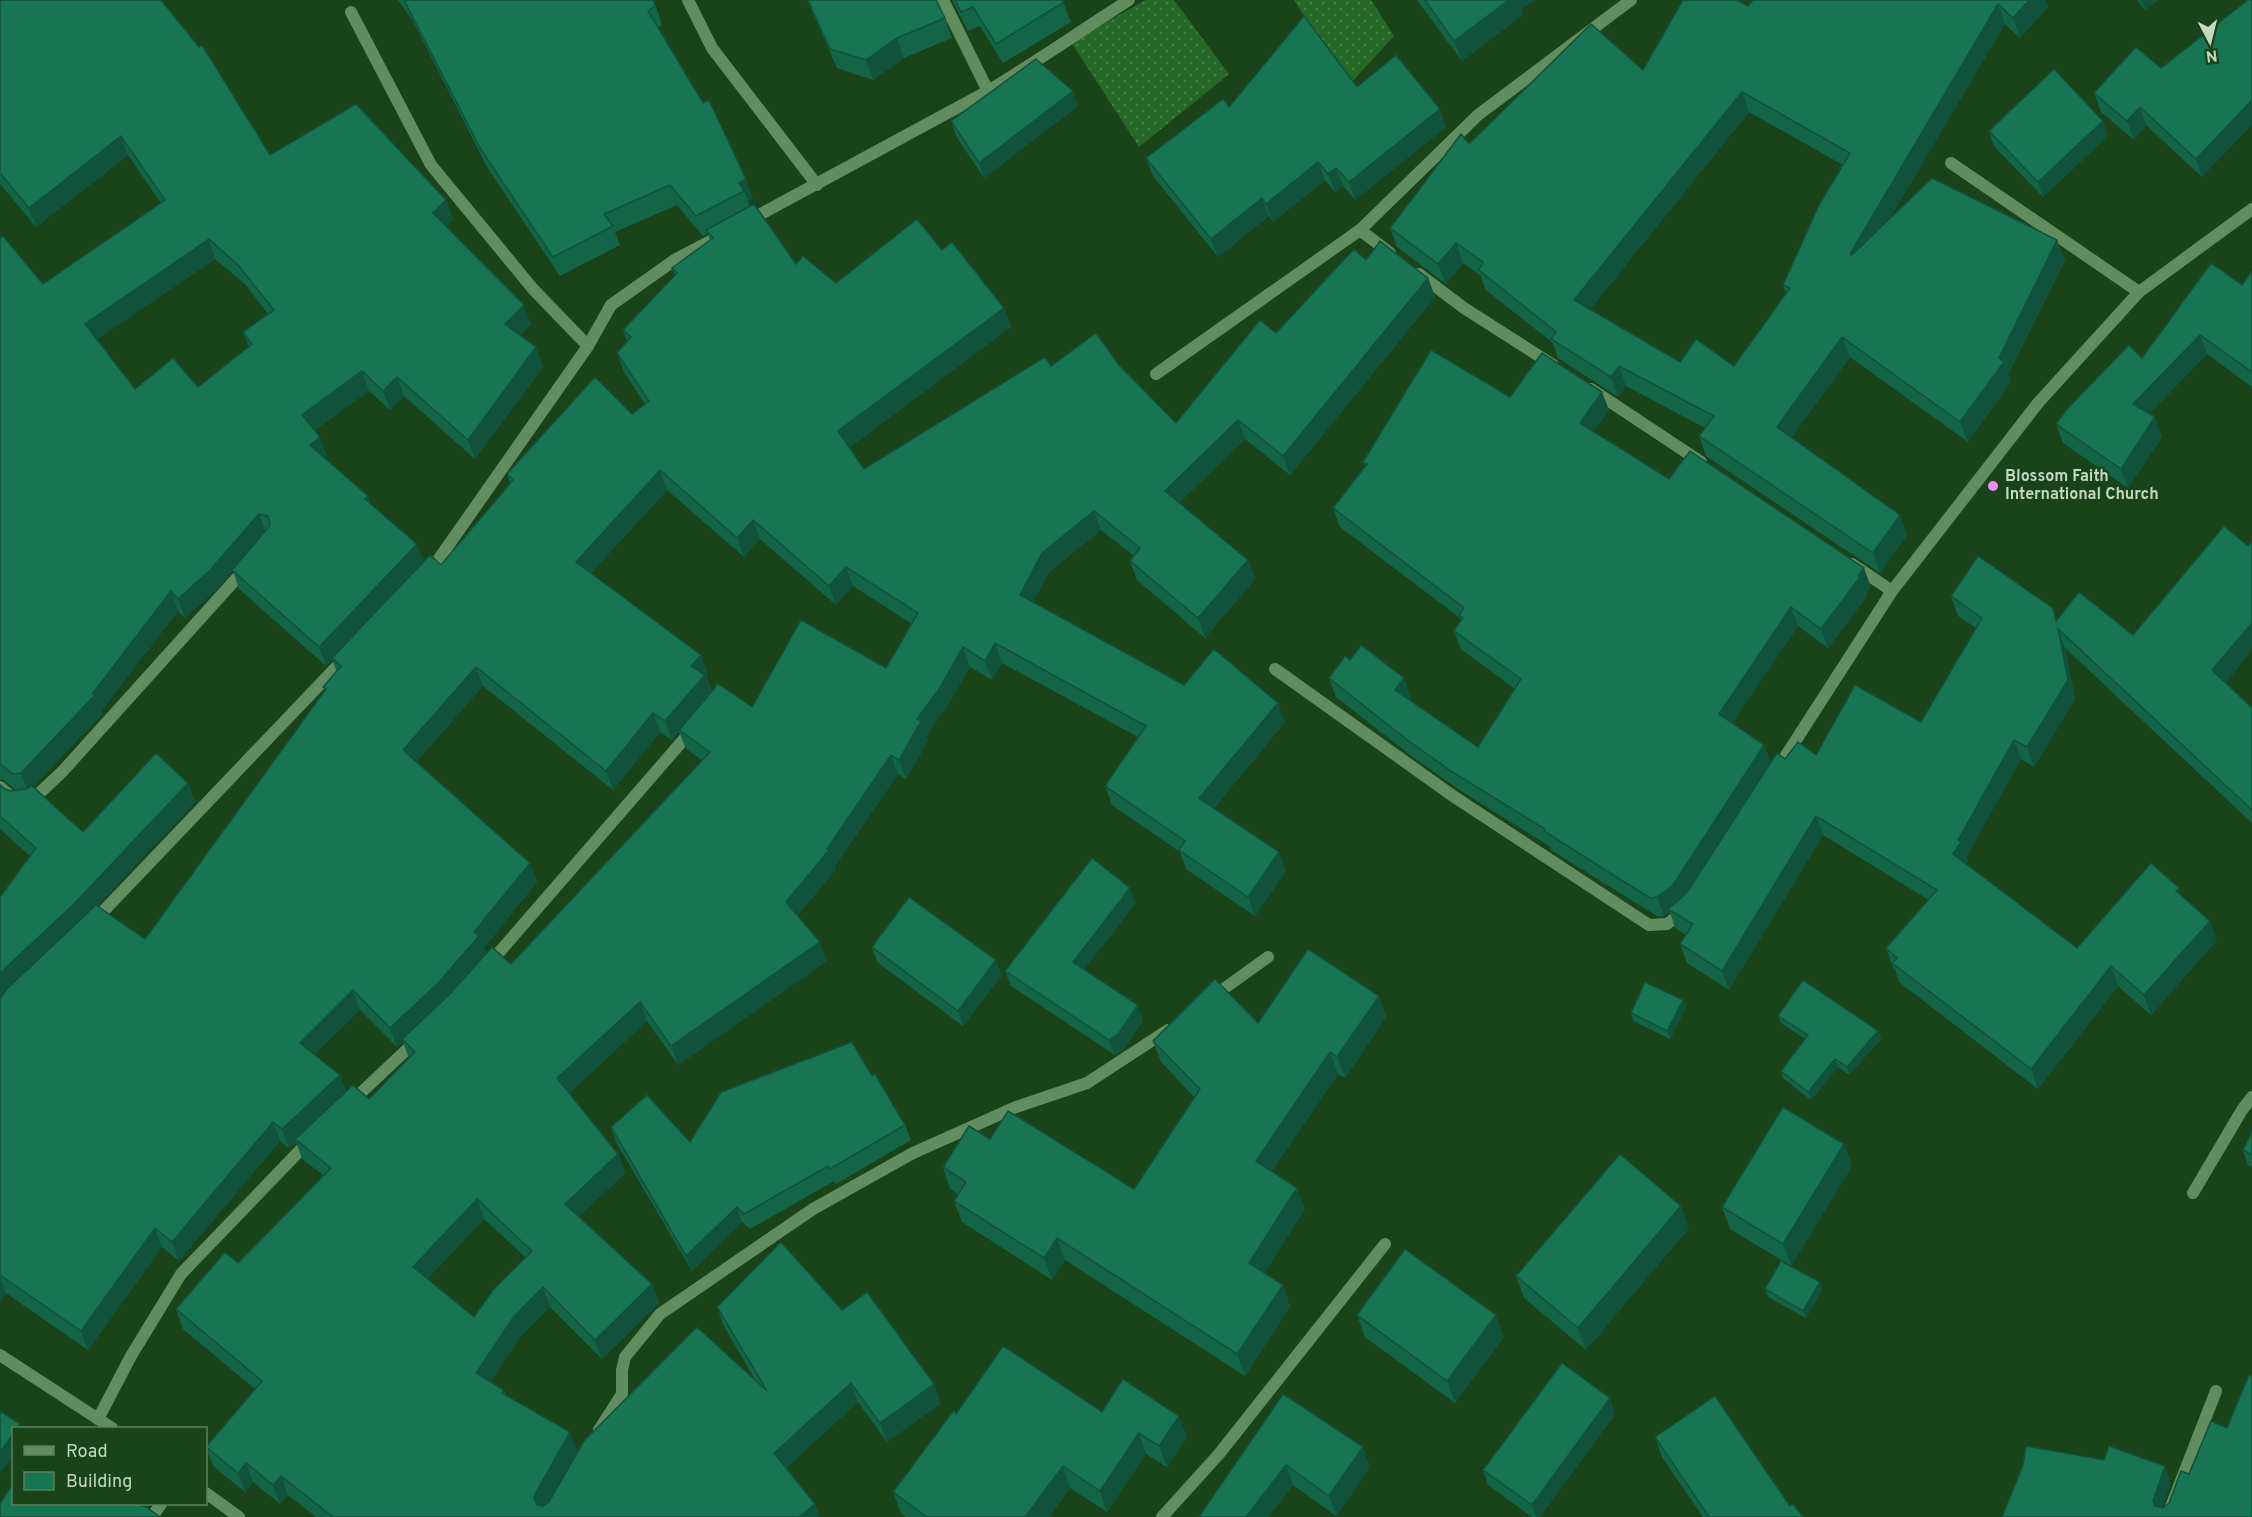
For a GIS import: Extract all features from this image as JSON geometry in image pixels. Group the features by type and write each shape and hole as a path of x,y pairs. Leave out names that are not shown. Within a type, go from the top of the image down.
{"street":[{"path":"688,0 712,48 817,185"},
{"path":"943,0 988,91"},
{"path":"420,580 436,563 588,346 611,305 676,259 988,91 1129,0"},
{"path":"1156,375 1360,230 1478,115 1631,0"},
{"path":"351,12 431,165 533,289 588,346"},
{"path":"1951,163 2139,292"},
{"path":"1770,780 1893,591 2038,403 2139,292 2252,209"},
{"path":"1360,230 1464,308 1563,371"},
{"path":"1583,384 1709,468"},
{"path":"0,787 18,802 32,800 62,772 255,557"},
{"path":"1844,559 1893,591"},
{"path":"87,929 355,648"},
{"path":"1275,669 1454,796 1649,925 1667,924 1686,909 1693,899"},
{"path":"482,972 700,720"},
{"path":"1204,1004 1268,957"},
{"path":"594,1439 622,1394 622,1370 625,1358 660,1314 813,1209 913,1153 1016,1107 1087,1083 1176,1024"},
{"path":"338,1114 425,1032"},
{"path":"2193,1193 2241,1110 2252,1097"},
{"path":"98,1419 131,1356 181,1274 321,1130"},
{"path":"1162,1517 1219,1454 1385,1244"},
{"path":"0,1355 110,1427"},
{"path":"2167,1517 2216,1391"},
{"path":"207,1494 239,1517"}],"green space":[{"path":"1146,0 1174,0 1229,74 1139,147 1071,42"},
{"path":"1294,0 1371,0 1394,36 1349,85"}],"building":[{"path":"0,0 161,0 199,47 202,45 270,155 356,104 446,200 433,213 524,305 505,324 536,347 468,440 397,377 383,391 362,371 302,415 320,437 310,445 368,496 365,499 417,544 319,647 232,570 269,527 268,516 259,514 210,570 178,599 171,591 93,693 95,695 21,773 13,774 0,764 0,238 3,236 43,284 165,200 121,136 29,208 0,173","holes":["209,239 238,265 274,310 243,332 252,344 198,387 173,358 135,389 85,324"]},
{"path":"404,0 653,0 655,6 648,11 703,103 709,100 746,179 739,183 744,191 696,216 670,185 604,214 613,226 553,257 480,148"},
{"path":"808,0 936,0 945,18 897,38 866,60 830,49"},
{"path":"955,0 1062,0 1064,2 996,44 973,7 961,12"},
{"path":"1425,0 1509,0 1454,41"},
{"path":"1683,0 1737,0 1748,6 1753,0 2029,0 2013,18 1998,4 1850,254 1852,255 1932,178 2057,240 1999,358 2004,362 1960,422 1842,337 1777,427 1900,515 1873,553 1699,436 1714,416 1619,366 1611,377 1551,339 1556,332 1479,270 1483,262 1456,243 1438,264 1390,228 1461,134 1469,144 1591,24 1643,70","holes":["1742,92 1850,153 1819,205 1783,285 1790,288 1734,366 1696,339 1680,362 1574,300"]},
{"path":"2248,0 2252,0 2252,100 2196,159 2140,107 2127,121 2094,93 2136,47 2161,68"},
{"path":"1304,16 1357,87 1396,55 1440,109 1349,182 1336,168 1328,174 1318,162 1266,204 1262,198 1211,239 1146,158 1223,99 1229,107"},
{"path":"1036,59 1073,91 979,163 951,121"},
{"path":"2054,69 2103,121 2038,182 1989,131"},
{"path":"754,204 796,264 803,256 836,283 917,219 942,250 952,242 1004,308 838,431 864,469 1045,357 1051,366 1096,333 1118,364 1176,423 1260,320 1276,333 1354,249 1366,260 1380,241 1428,278 1283,456 1238,420 1165,491 1248,560 1198,618 1130,561 1140,548 1094,511 1042,553 1020,595 1184,685 1214,649 1278,703 1199,798 1279,852 1248,897 1179,850 1185,841 1105,786 1146,726 995,643 985,661 963,647 939,689 917,719 921,721 899,760 891,755 827,849 829,850 786,902 820,942 671,1046 640,1002 557,1078 618,1154 565,1204 652,1284 595,1340 543,1287 513,1318 476,1373 504,1390 502,1393 570,1432 535,1494 537,1505 543,1506 549,1502 584,1441 697,1327 767,1391 717,1307 781,1242 842,1310 867,1292 934,1384 880,1423 851,1383 774,1453 815,1504 799,1517 333,1517 281,1476 273,1485 246,1463 238,1473 207,1448 262,1381 176,1309 225,1252 238,1263 331,1168 295,1139 353,1085 369,1099 415,1052 402,1039 450,994 492,947 511,964 710,752 679,730 717,683 752,707 801,620 886,668 918,613 846,567 829,586 753,520 737,538 660,470 576,562 701,655 691,666 705,675 665,721 653,713 606,771 476,667 403,750 530,863 474,932 479,936 438,983 390,1028 353,990 300,1043 340,1075 282,1129 273,1122 172,1242 155,1228 81,1331 0,1275 0,999 7,989 96,905 145,939 326,689 323,687 341,666 332,658 430,555 441,565 513,480 507,474 595,377 632,414 649,401 617,353 631,337 623,330 677,273 672,268 713,238 706,230","holes":["477,1199 532,1251 493,1290 474,1317 413,1267"]},
{"path":"2211,263 2242,285 2252,271 2252,372 2200,335 2133,404 2155,417 2121,469 2056,424 2067,409 2129,345 2142,358"},
{"path":"1431,350 1510,397 1542,353 1602,392 1580,423 1669,479 1690,451 1864,568 1858,576 1860,577 1821,629 1791,607 1719,714 1764,745 1673,885 1657,897 1650,898 1451,771 1406,739 1329,678 1345,656 1350,660 1361,645 1404,678 1395,690 1478,747 1521,679 1454,631 1463,618 1459,615 1464,608 1333,508 1367,464 1363,462"},
{"path":"2224,526 2248,546 2252,542 2252,623 2212,670 2252,708 2252,810 2058,629 2068,680 2027,747 2014,740 1958,840 1961,842 1953,854 2077,948 2151,863 2179,888 2176,891 2210,921 2144,995 2111,966 2031,1069 1892,963 1897,958 1886,948 1937,890 1816,816 1722,971 1680,944 1693,924 1668,909 1686,894 1777,753 1785,759 1798,742 1816,755 1855,685 1921,722 1982,618 1951,596 1978,556 2053,608 2056,621 2079,592 2133,635"},
{"path":"156,753 188,783 74,904 0,973 0,897 36,848 0,816 0,785 11,791 32,786 83,832"},
{"path":"1092,858 1130,888 1073,962 1138,1005 1118,1034 1109,1040 1005,971"},
{"path":"909,897 996,960 958,1011 872,947"},
{"path":"1308,949 1379,996 1337,1057 1330,1052 1256,1161 1297,1188 1249,1263 1283,1285 1237,1354 1057,1238 1044,1258 954,1201 966,1182 943,1167 969,1126 990,1139 1008,1111 1134,1189 1200,1089 1153,1041 1215,979 1258,1023"},
{"path":"1803,980 1878,1031 1847,1067 1835,1059 1808,1092 1781,1071 1808,1035 1778,1016"},
{"path":"1645,982 1683,1000 1667,1031 1631,1013"},
{"path":"852,1042 872,1076 875,1074 905,1125 830,1169 828,1166 744,1214 737,1207 686,1256 611,1127 647,1095 690,1142 721,1092"},
{"path":"1783,1107 1844,1144 1783,1244 1722,1207"},
{"path":"2252,1132 2252,1155 2243,1150"},
{"path":"1620,1154 1681,1206 1578,1328 1516,1276"},
{"path":"1405,1249 1496,1315 1447,1381 1357,1315"},
{"path":"1781,1261 1820,1282 1803,1311 1765,1289"},
{"path":"1003,1346 1102,1412 1123,1379 1179,1416 1159,1446 1139,1433 1100,1491 1063,1466 1025,1517 927,1517 893,1492 954,1410 956,1414"},
{"path":"1562,1363 1610,1398 1532,1505 1483,1470"},
{"path":"2249,1375 2252,1376 2252,1517 2002,1517 2023,1465 2026,1446 2104,1460 2109,1446 2165,1466 2153,1501 2155,1506 2163,1508 2169,1503 2181,1471 2189,1474 2211,1421 2227,1428"},
{"path":"1283,1394 1363,1447 1329,1496 1286,1465 1246,1517 1199,1517"},
{"path":"1715,1396 1790,1506 1793,1504 1803,1517 1709,1517 1655,1437"},
{"path":"0,1411 20,1424 18,1427 12,1427 12,1436 0,1452"},
{"path":"12,1485 12,1505 140,1505 160,1517 0,1517 0,1504"}],"place":[{"name":"Blossom Faith International Church","path":"1993,486"}]}
